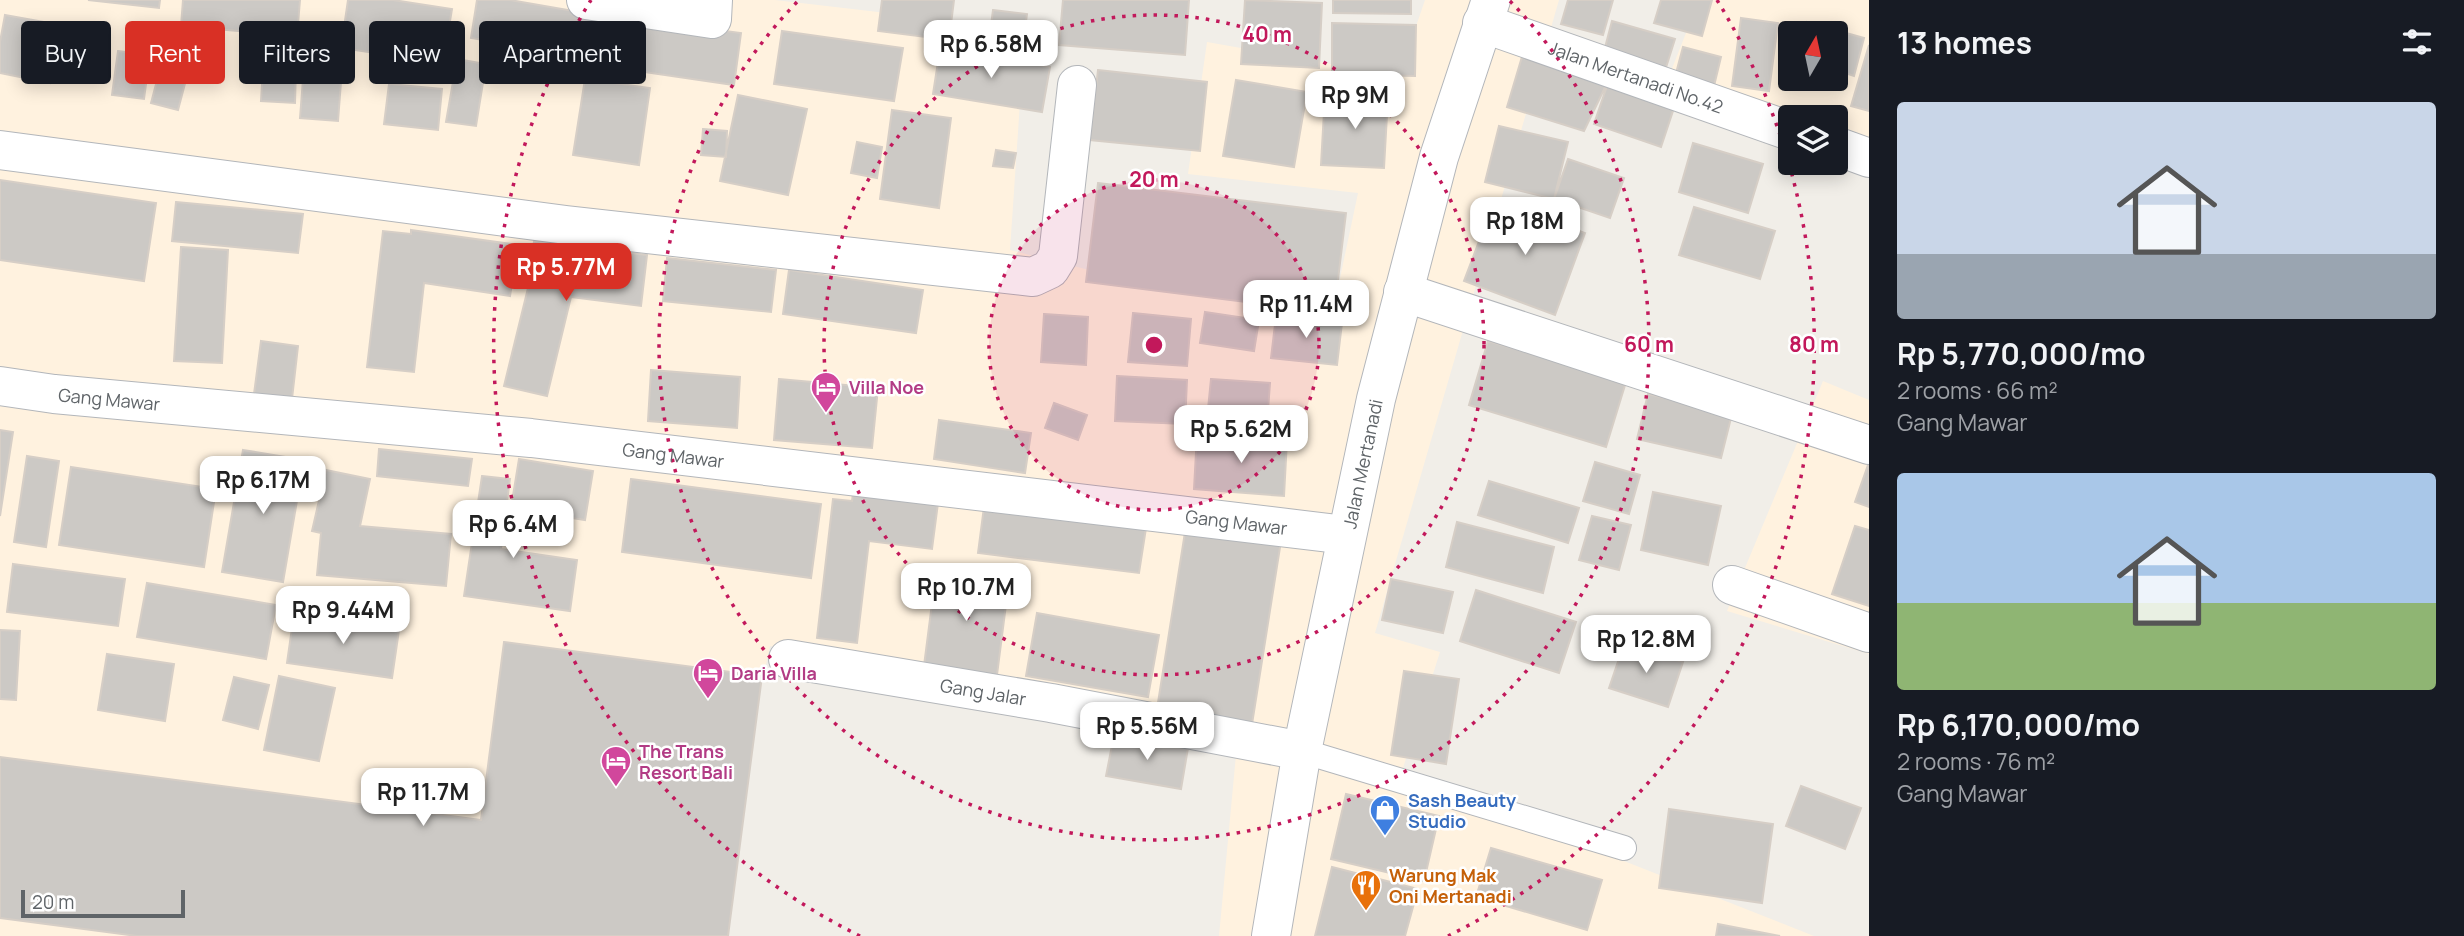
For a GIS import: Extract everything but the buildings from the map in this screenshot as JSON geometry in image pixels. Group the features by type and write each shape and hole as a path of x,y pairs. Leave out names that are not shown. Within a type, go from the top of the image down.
{"street":[{"path":"586,0 712,19 713,0"},
{"name":"Jalan Mertanadi No.42","path":"1486,12 1778,126"},
{"name":"Jalan Mertanadi","path":"1271,936 1301,751 1376,399 1439,157 1486,12"},
{"path":"0,150 566,225 1033,277 1050,269 1058,256 1077,85"},
{"path":"1848,150 1869,158"},
{"path":"1403,292 1869,445"},
{"name":"Gang Mawar","path":"0,386 68,395 531,438 1346,535"},
{"path":"1732,585 1869,633"},
{"name":"Gang Jalar","path":"788,659 1051,703 1301,751"}],"lane":[{"path":"1301,751 1624,848"}],"shaded area":[{"path":"0,0 775,0 1025,29 1010,250 1101,273 1335,302 1358,193 1188,174 1207,42 1399,76 1425,0 1559,0 1375,633 1440,652 1396,790 1586,846 1814,936 1219,936 1237,744 770,646 708,936 0,936"},
{"path":"1699,0 1869,0 1869,143 1848,135 1848,105 1778,105 1778,109 1671,71"},
{"path":"1823,381 1869,400 1869,654 1727,611"}],"place":[{"name":"Villa Noe","path":"826,414"},
{"name":"Daria Villa","path":"708,700"},
{"name":"The Trans Resort Bali","path":"616,788"},
{"name":"Sash Beauty Studio","path":"1385,837"},
{"name":"Warung Mak Oni Mertanadi","path":"1366,912"}]}
